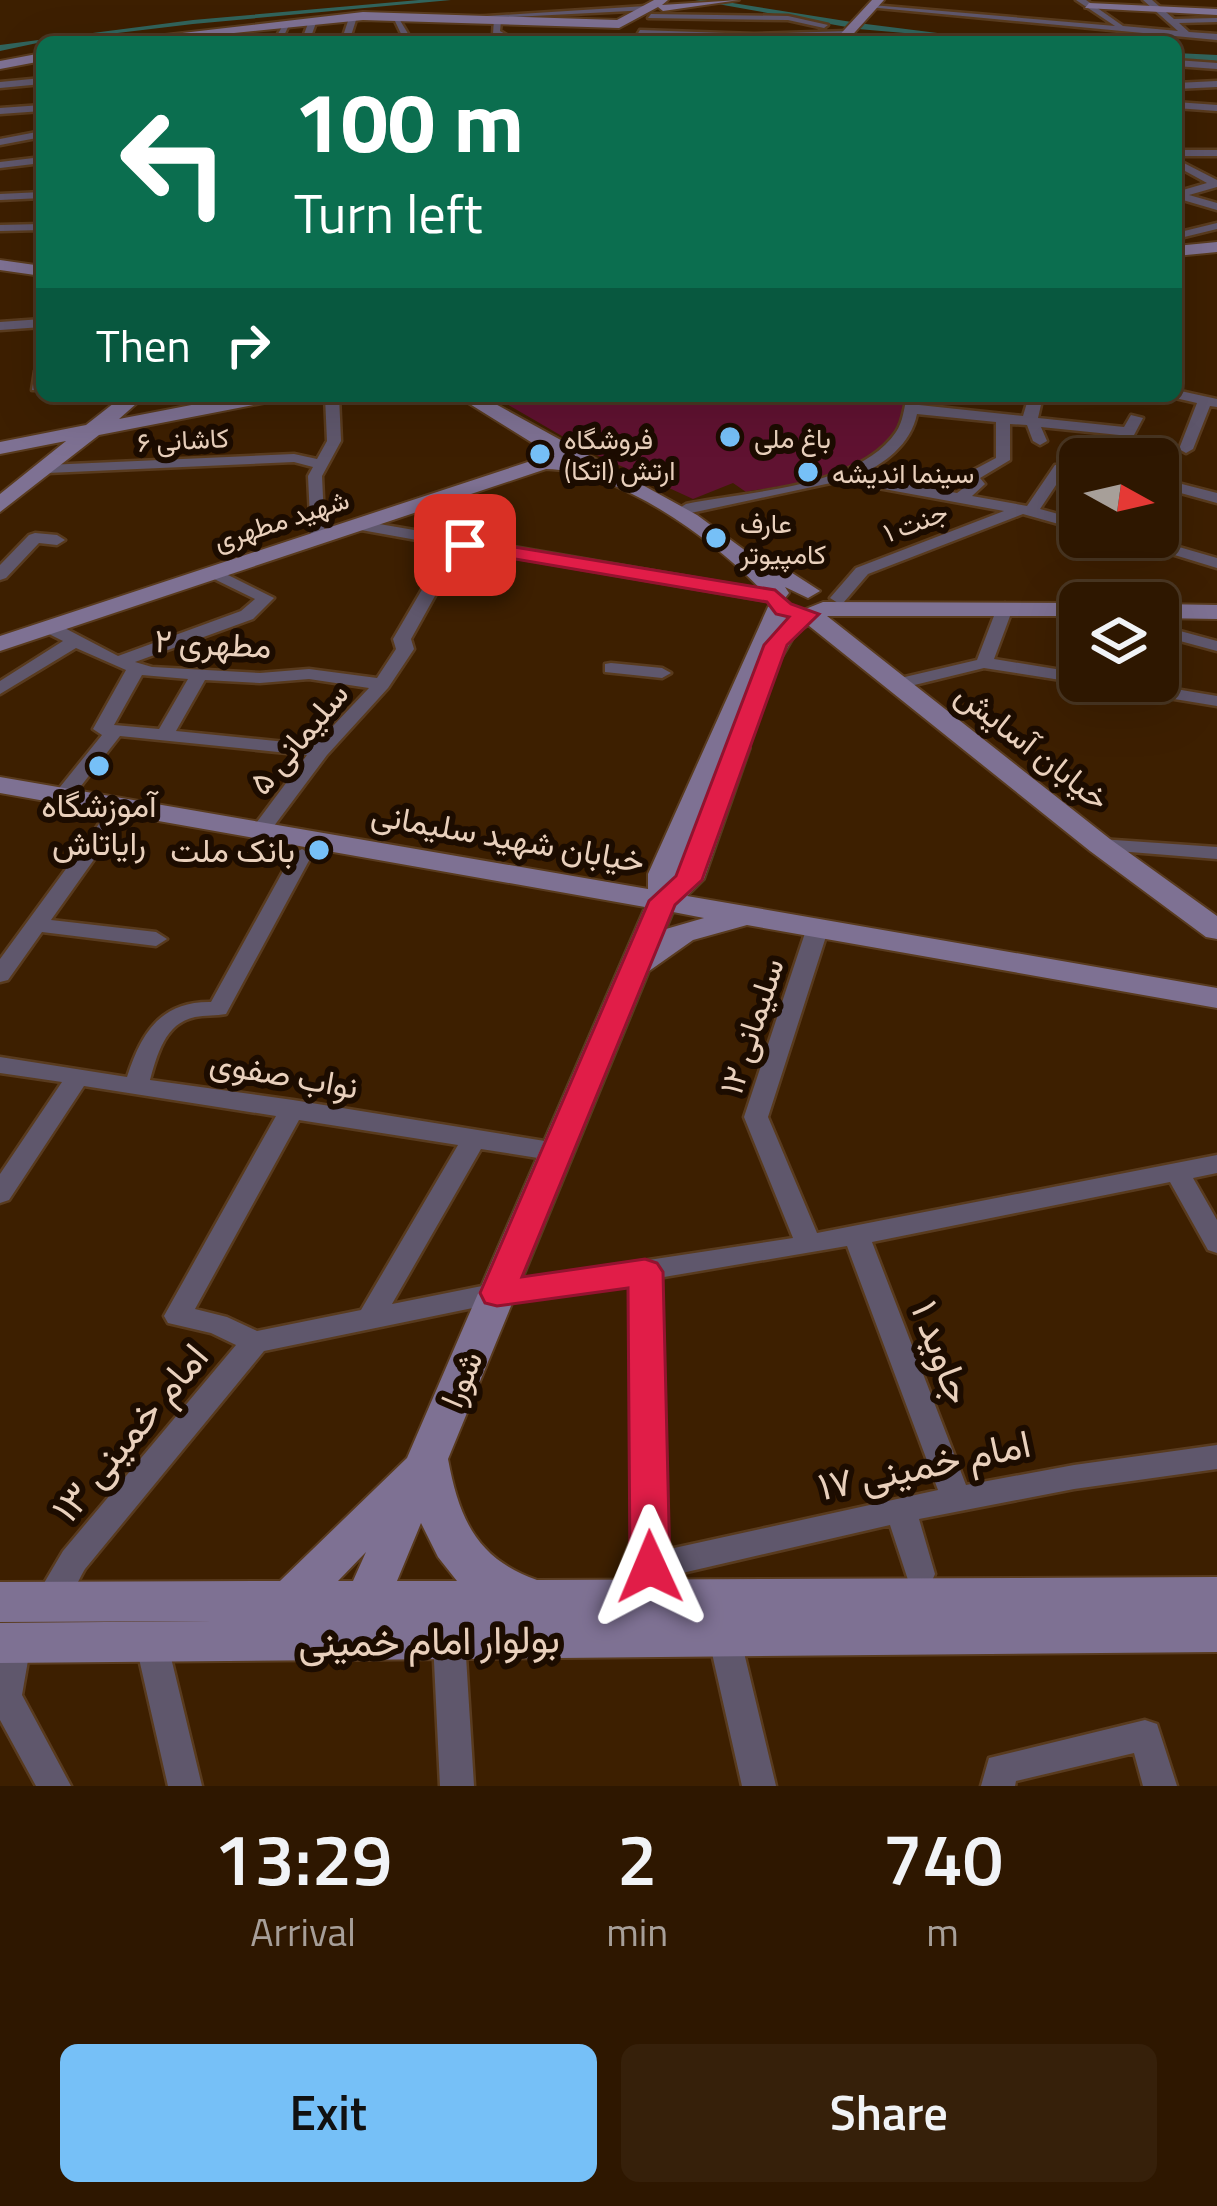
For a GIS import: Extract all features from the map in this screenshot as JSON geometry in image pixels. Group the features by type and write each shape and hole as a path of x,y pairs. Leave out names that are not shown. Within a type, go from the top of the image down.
{"main road":[{"path":"241,36 311,22 429,18 617,35 646,13 678,0"},
{"path":"646,13 730,0"},
{"path":"1084,3 1152,4 1217,13"},
{"path":"161,36 297,20 476,17 545,20 617,35"},
{"path":"0,63 36,56"},
{"path":"1182,250 1217,247"},
{"path":"0,265 36,271"},
{"path":"0,505 128,402"},
{"path":"98,429 141,402"},
{"path":"0,448 238,402"},
{"name":"خیابان آسایش","path":"477,402 577,460 679,511 757,569 777,599"},
{"path":"533,434 544,463"},
{"name":"خیابان آسایش","path":"577,460 686,509 819,602 898,684 1217,930"},
{"name":"شهید مطهری","path":"0,644 544,463 577,460"},
{"path":"777,599 904,607 1059,609"},
{"name":"شورا","path":"366,1620 427,1460 662,901 663,874 777,599"},
{"name":"شورا","path":"662,901 688,880 776,645 786,629 819,602"},
{"path":"1179,611 1217,612"},
{"name":"خیابان شهید سلیمانی","path":"0,785 1217,998"},
{"path":"696,858 704,883 751,916"},
{"path":"634,968 658,944 677,934 751,916"},
{"path":"427,1460 437,1515 448,1542 470,1568 508,1591 549,1601"},
{"name":"شورا","path":"292,1599 427,1460"},
{"name":"بولوار امام خمینی","path":"5,1629 152,1641 549,1601 650,1583 1217,1597"},
{"name":"بولوار امام خمینی","path":"5,1629 50,1600 292,1599 449,1640 1217,1632"}],"street":[{"path":"730,0 858,23"},
{"path":"983,0 1001,0"},
{"path":"1171,22 1217,13 1208,0"},
{"path":"1084,3 1125,28"},
{"path":"1152,4 1187,34"},
{"path":"476,17 646,13 1125,36 1125,28"},
{"path":"545,20 646,13 745,36"},
{"path":"768,36 858,23 1002,17 1217,35"},
{"path":"987,27 1002,17"},
{"path":"398,19 406,36"},
{"path":"347,36 352,20"},
{"path":"497,21 496,32 503,36"},
{"path":"307,36 311,22"},
{"path":"280,36 285,25"},
{"path":"1182,63 1217,66"},
{"path":"1182,75 1217,80"},
{"path":"1182,85 1217,80"},
{"path":"0,85 36,83"},
{"path":"1182,100 1217,96"},
{"path":"1182,102 1217,108"},
{"path":"0,111 36,108"},
{"path":"1182,117 1217,118"},
{"path":"0,138 33,134"},
{"path":"1182,153 1217,152"},
{"path":"0,165 36,161"},
{"path":"1182,166 1216,184"},
{"path":"1182,194 1216,184"},
{"path":"0,196 36,195"},
{"path":"1182,196 1217,207"},
{"path":"1182,234 1217,226"},
{"path":"0,228 36,227"},
{"path":"0,326 36,323"},
{"path":"319,538 315,476 334,441 332,402"},
{"path":"686,509 843,478 890,455 911,423 914,402 1003,419 1130,432 1136,418"},
{"path":"1035,402 1032,422 1040,441"},
{"path":"1179,451 1211,402"},
{"path":"962,498 977,484 971,477 1003,460 1003,419"},
{"name":"کاشانی ۶","path":"47,469 294,458 321,464"},
{"path":"1026,510 1059,469"},
{"path":"843,478 1059,519"},
{"path":"1179,489 1217,498"},
{"name":"جنت ۱","path":"819,602 862,571 1026,510"},
{"path":"356,525 777,599"},
{"path":"0,574 34,538 57,540"},
{"path":"428,565 449,542"},
{"path":"1179,552 1217,563"},
{"path":"214,573 266,598 247,615 127,665 102,729 320,751"},
{"name":"سلیمانی ۵","path":"261,830 320,751 382,684 405,649 402,639 433,585"},
{"path":"984,662 1005,608"},
{"name":"مطهری ۲","path":"51,628 127,665 199,675 309,674 382,684"},
{"path":"1179,636 1217,646"},
{"path":"0,688 76,640"},
{"path":"898,684 984,662 1059,675"},
{"path":"611,668 662,673"},
{"path":"165,734 199,675"},
{"path":"1179,695 1217,701"},
{"path":"63,796 115,730"},
{"path":"0,975 122,806"},
{"path":"1100,844 1217,853 1217,834"},
{"path":"136,1084 146,1051 163,1022 192,1007 218,1009 302,855"},
{"path":"38,925 156,939"},
{"name":"سلیمانی ۱۲","path":"808,1244 756,1117 818,927"},
{"name":"نواب صفوی","path":"0,1065 556,1153"},
{"path":"0,1194 79,1075"},
{"path":"255,1342 217,1324 178,1316 293,1108"},
{"path":"370,1319 473,1141"},
{"name":"امام خمینی ۱۳","path":"50,1600 74,1560 255,1342 497,1293 808,1244 1217,1164"},
{"path":"1178,1174 1217,1243"},
{"name":"جاوید ۱","path":"856,1235 956,1498"},
{"path":"645,1272 650,1583"},
{"name":"امام خمینی ۱۷","path":"650,1583 956,1498 1120,1468 1217,1457"},
{"path":"902,1510 920,1574"},
{"path":"5,1629 5,1697 54,1786"},
{"path":"449,1640 457,1786"},
{"path":"725,1640 759,1786"},
{"path":"152,1641 185,1786"},
{"path":"998,1786 1000,1769 1145,1735 1160,1786"}],"shaded area":[{"name":"باغ ملی","path":"503,402 903,402 903,424 879,456 836,475 746,492 733,483 693,499 586,450"}],"waterway":[{"path":"89,36 447,0"},
{"path":"699,0 950,36"},
{"path":"0,48 36,43"},
{"path":"1182,56 1217,58"}],"place":[{"name":"باغ ملی","path":"730,437"},
{"name":"فروشگاه ارتش (اتکا)","path":"540,454"},
{"name":"سینما اندیشه","path":"808,472"},
{"name":"عارف کامپیوتر","path":"716,538"},
{"name":"آموزشگاه رایاتاش","path":"99,766"},
{"name":"بانک ملت","path":"319,850"}],"route":[{"path":"465,545 775,597 784,610 808,614 786,629 776,645 688,880 662,901 497,1293 645,1272 650,1567"}]}
